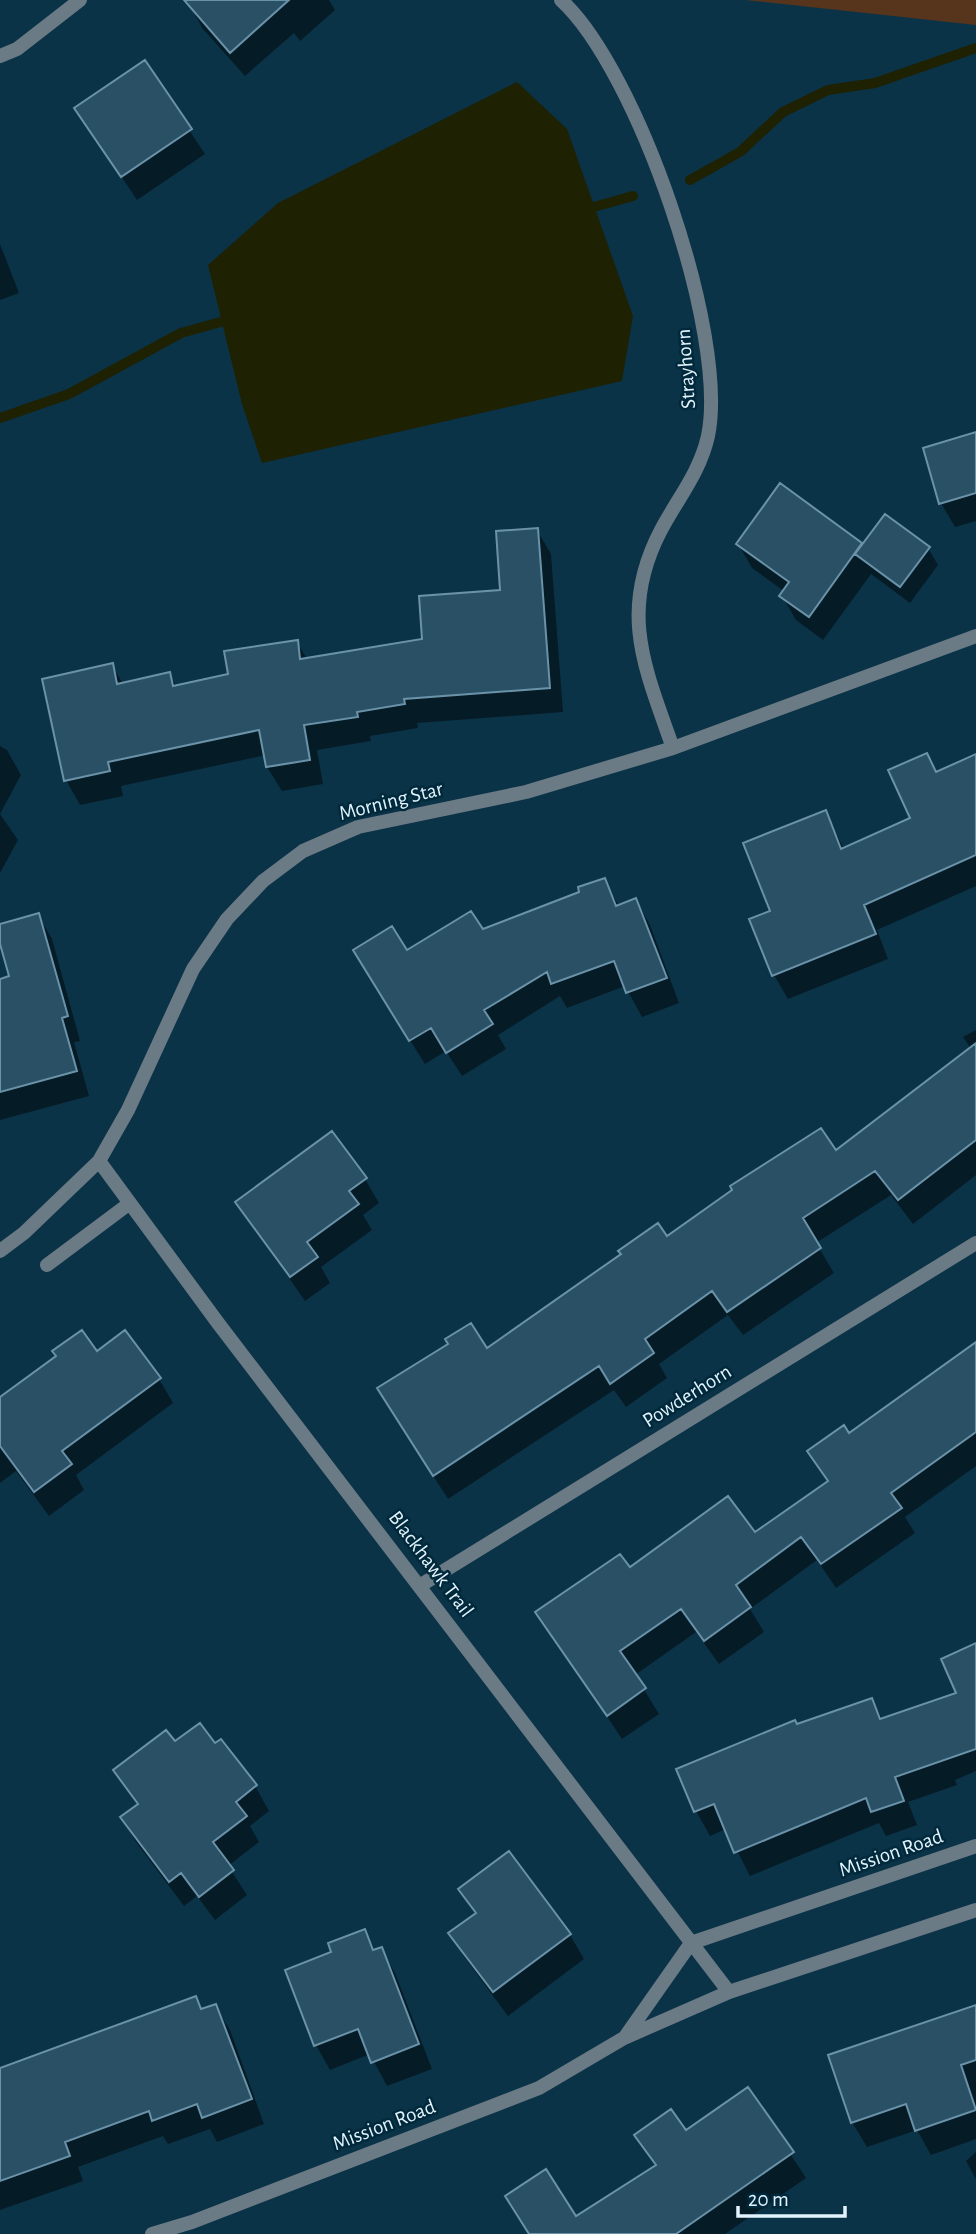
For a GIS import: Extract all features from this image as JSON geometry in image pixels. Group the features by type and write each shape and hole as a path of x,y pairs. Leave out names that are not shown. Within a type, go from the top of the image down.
{"street":[{"path":"0,56 17,49 79,0"},
{"name":"Strayhorn","path":"561,0 576,14 618,78 682,241 705,329 712,374 708,436 699,467 661,530 648,560 637,618 642,661 673,748"},
{"name":"Morning Star","path":"0,1251 24,1233 99,1161 128,1111 193,970 228,919 263,881 303,851 358,827 526,792 673,748 976,636"},
{"name":"Blackhawk Trail","path":"99,1161 218,1323 421,1585 729,1992"},
{"path":"47,1265 130,1202"},
{"name":"Powderhorn","path":"421,1585 976,1243"},
{"name":"Mission Road","path":"624,2038 691,1943 973,1852"},
{"name":"Mission Road","path":"152,2234 194,2228 539,2088 624,2038 729,1992 976,1910"}],"shaded area":[{"path":"745,0 976,0 976,25"},
{"path":"517,82 567,129 633,316 622,381 262,463 242,404 208,265 278,203"}],"building":[{"path":"184,0 289,0 230,53"},
{"path":"145,60 192,129 121,177 74,108"},
{"path":"976,432 976,493 939,504 923,448"},
{"path":"780,483 862,543 809,617 779,596 789,582 736,544"},
{"path":"885,514 930,547 900,587 855,554"},
{"path":"538,528 550,688 404,699 405,704 357,712 358,717 304,725 310,760 266,767 259,730 108,762 110,771 64,781 42,679 113,663 117,684 170,672 173,686 228,674 224,651 298,640 300,659 422,639 419,596 500,590 496,531"},
{"path":"927,753 936,772 976,754 976,855 864,905 876,934 772,976 749,919 770,911 743,843 826,810 841,849 910,818 888,770"},
{"path":"605,878 616,906 636,898 667,978 626,993 614,961 551,984 547,972 484,1010 493,1024 446,1053 431,1028 409,1041 353,950 392,926 407,950 471,911 483,929 579,892 578,887"},
{"path":"39,913 68,1016 62,1018 77,1071 0,1092 0,979 9,976 0,944 0,924"},
{"path":"976,1043 976,1140 898,1200 875,1171 803,1218 821,1248 727,1312 712,1291 645,1339 654,1353 610,1384 599,1366 433,1476 377,1388 448,1344 445,1339 471,1323 487,1348 621,1254 618,1251 658,1223 667,1236 732,1190 730,1186 821,1128 836,1150"},
{"path":"332,1131 367,1178 349,1191 359,1204 307,1242 318,1257 290,1277 235,1202"},
{"path":"82,1330 97,1351 125,1330 161,1378 62,1451 72,1464 34,1492 0,1446 0,1397 56,1356 52,1351"},
{"path":"976,1342 976,1432 891,1493 902,1508 821,1564 801,1537 736,1585 751,1607 704,1641 681,1609 620,1651 646,1688 607,1716 535,1612 620,1554 630,1567 728,1496 755,1532 828,1481 807,1451 844,1425 849,1433"},
{"path":"976,1643 976,1749 895,1777 904,1801 871,1812 866,1798 734,1853 714,1804 694,1812 676,1769 795,1720 797,1724 872,1698 880,1719 956,1693 941,1659"},
{"path":"200,1723 215,1743 221,1739 257,1785 236,1802 247,1816 213,1842 234,1870 199,1897 181,1873 169,1882 120,1817 138,1804 113,1770 166,1730 175,1741"},
{"path":"509,1851 571,1934 493,1992 448,1933 476,1913 458,1889"},
{"path":"365,1929 373,1950 382,1947 419,2044 371,2063 358,2029 314,2046 285,1970 331,1952 328,1943"},
{"path":"196,1996 201,2009 216,2004 252,2099 202,2118 197,2104 152,2121 149,2111 65,2142 70,2156 0,2181 0,2068"},
{"path":"976,2005 976,2060 961,2065 976,2110 915,2131 906,2104 851,2123 828,2055"},
{"path":"748,2087 794,2152 676,2234 529,2234 505,2196 546,2169 576,2216 656,2165 634,2135 671,2109 686,2130"}],"waterway":[{"path":"690,180 740,152 783,112 828,90 875,83 976,48"},
{"path":"583,210 633,196"},
{"path":"0,418 69,394 181,333 235,318"}]}
